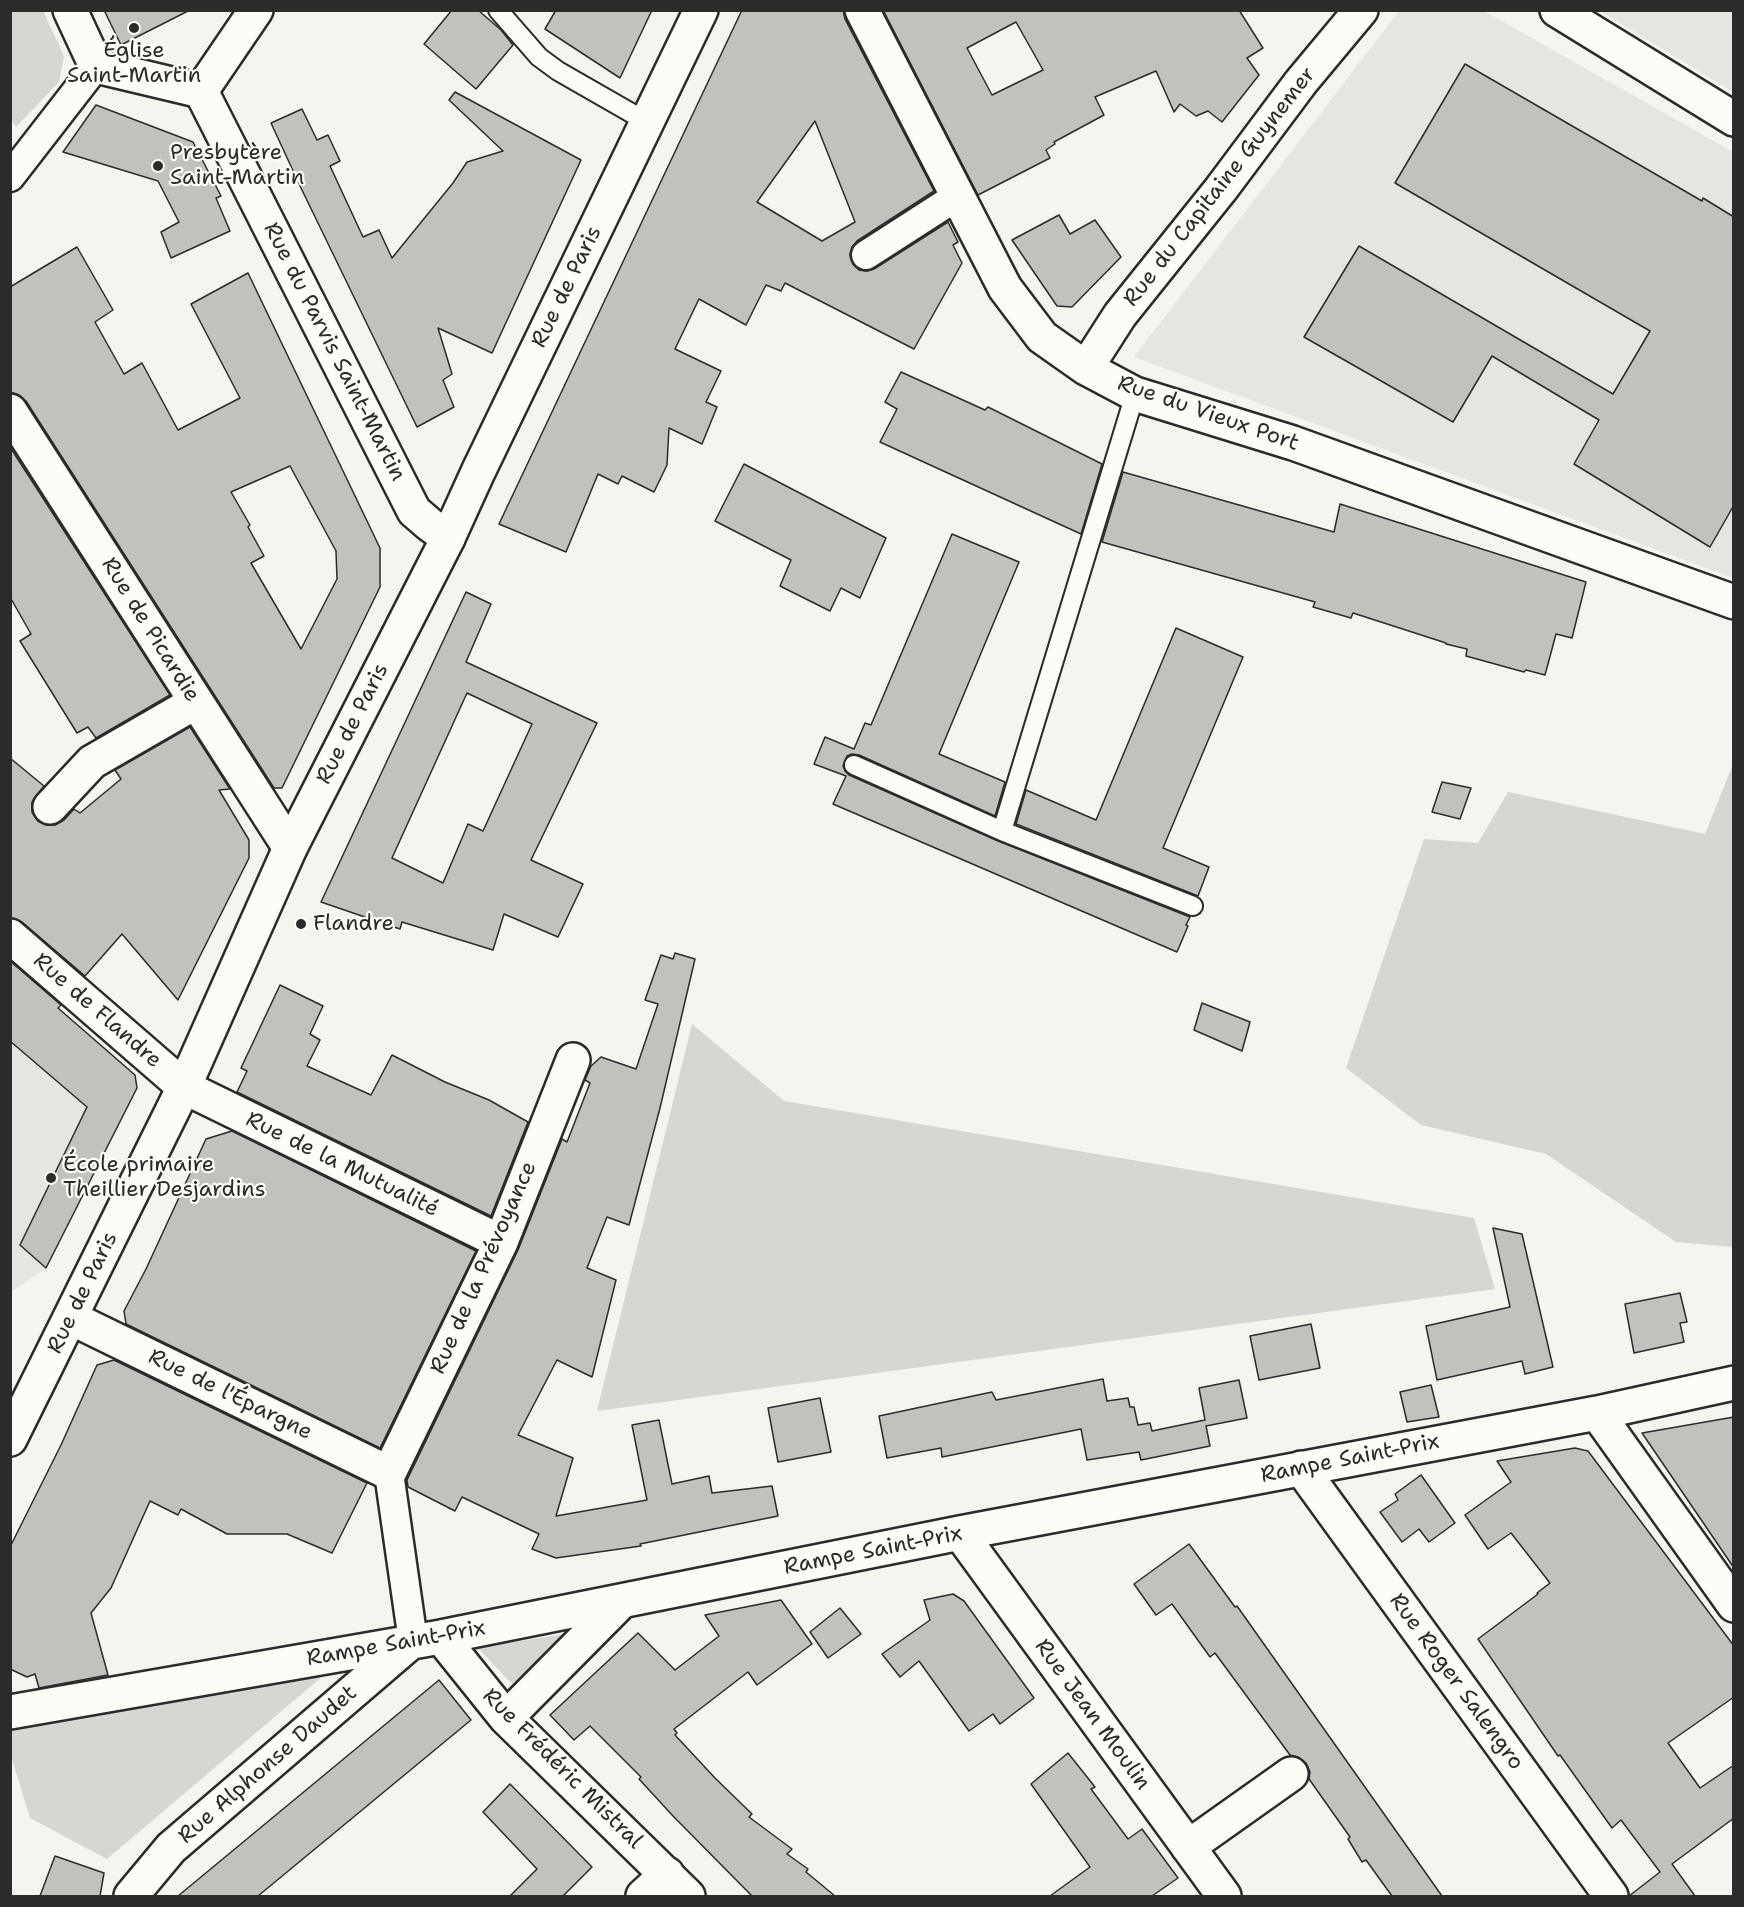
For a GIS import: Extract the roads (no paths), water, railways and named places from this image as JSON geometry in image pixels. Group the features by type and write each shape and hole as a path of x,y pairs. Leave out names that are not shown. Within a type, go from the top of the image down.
{"street":[{"path":"70,10 96,66"},
{"path":"96,66 201,91 256,10"},
{"name":"Rue de Paris","path":"10,1440 184,1087 290,848 448,538 701,10"},
{"name":"Rue du Vieux Port","path":"862,10 1005,288 1042,337 1086,368 1136,394 1293,443 1734,602"},
{"name":"Rue du Capitaine Guynemer","path":"1086,368 1120,315 1221,189 1301,82 1361,10"},
{"path":"1557,10 1734,119"},
{"path":"10,177 96,66"},
{"name":"Rue du Parvis Saint-Martin","path":"201,91 414,511 448,538"},
{"path":"866,255 956,196"},
{"name":"Rue de Picardie","path":"10,411 290,848"},
{"path":"50,807 92,762 196,702"},
{"name":"Rue de Flandre","path":"10,936 184,1087"},
{"name":"Rue de la Prévoyance","path":"389,1473 501,1242 573,1060"},
{"name":"Rue de la Mutualité","path":"184,1087 501,1242"},
{"name":"Rue de l'Épargne","path":"71,1318 389,1473"},
{"name":"Rampe Saint-Prix","path":"10,1712 427,1639 621,1602 960,1533 1598,1413 1734,1383"},
{"path":"1598,1413 1734,1605"},
{"name":"Rue Roger Salengro","path":"1301,1468 1611,1896"},
{"path":"389,1473 427,1639"},
{"name":"Rue Jean Moulin","path":"960,1533 1224,1896"},
{"path":"506,1719 621,1602"},
{"name":"Rue Frédéric Mistral","path":"427,1639 677,1885"},
{"name":"Rue Alphonse Daudet","path":"131,1896 171,1848 427,1639"},
{"path":"1188,1847 1292,1774"},
{"path":"643,1896 677,1885"}],"lane":[{"path":"498,10 539,57 558,71 647,122"},
{"path":"1002,831 1136,394"},
{"path":"854,765 1002,831 1192,906"}],"place":[{"name":"Église Saint-Martin","path":"134,28"},
{"name":"Presbytère Saint-Martin","path":"158,166"},
{"name":"Flandre","path":"301,924"},
{"name":"École primaire Theillier Desjardins","path":"51,1178"}]}
